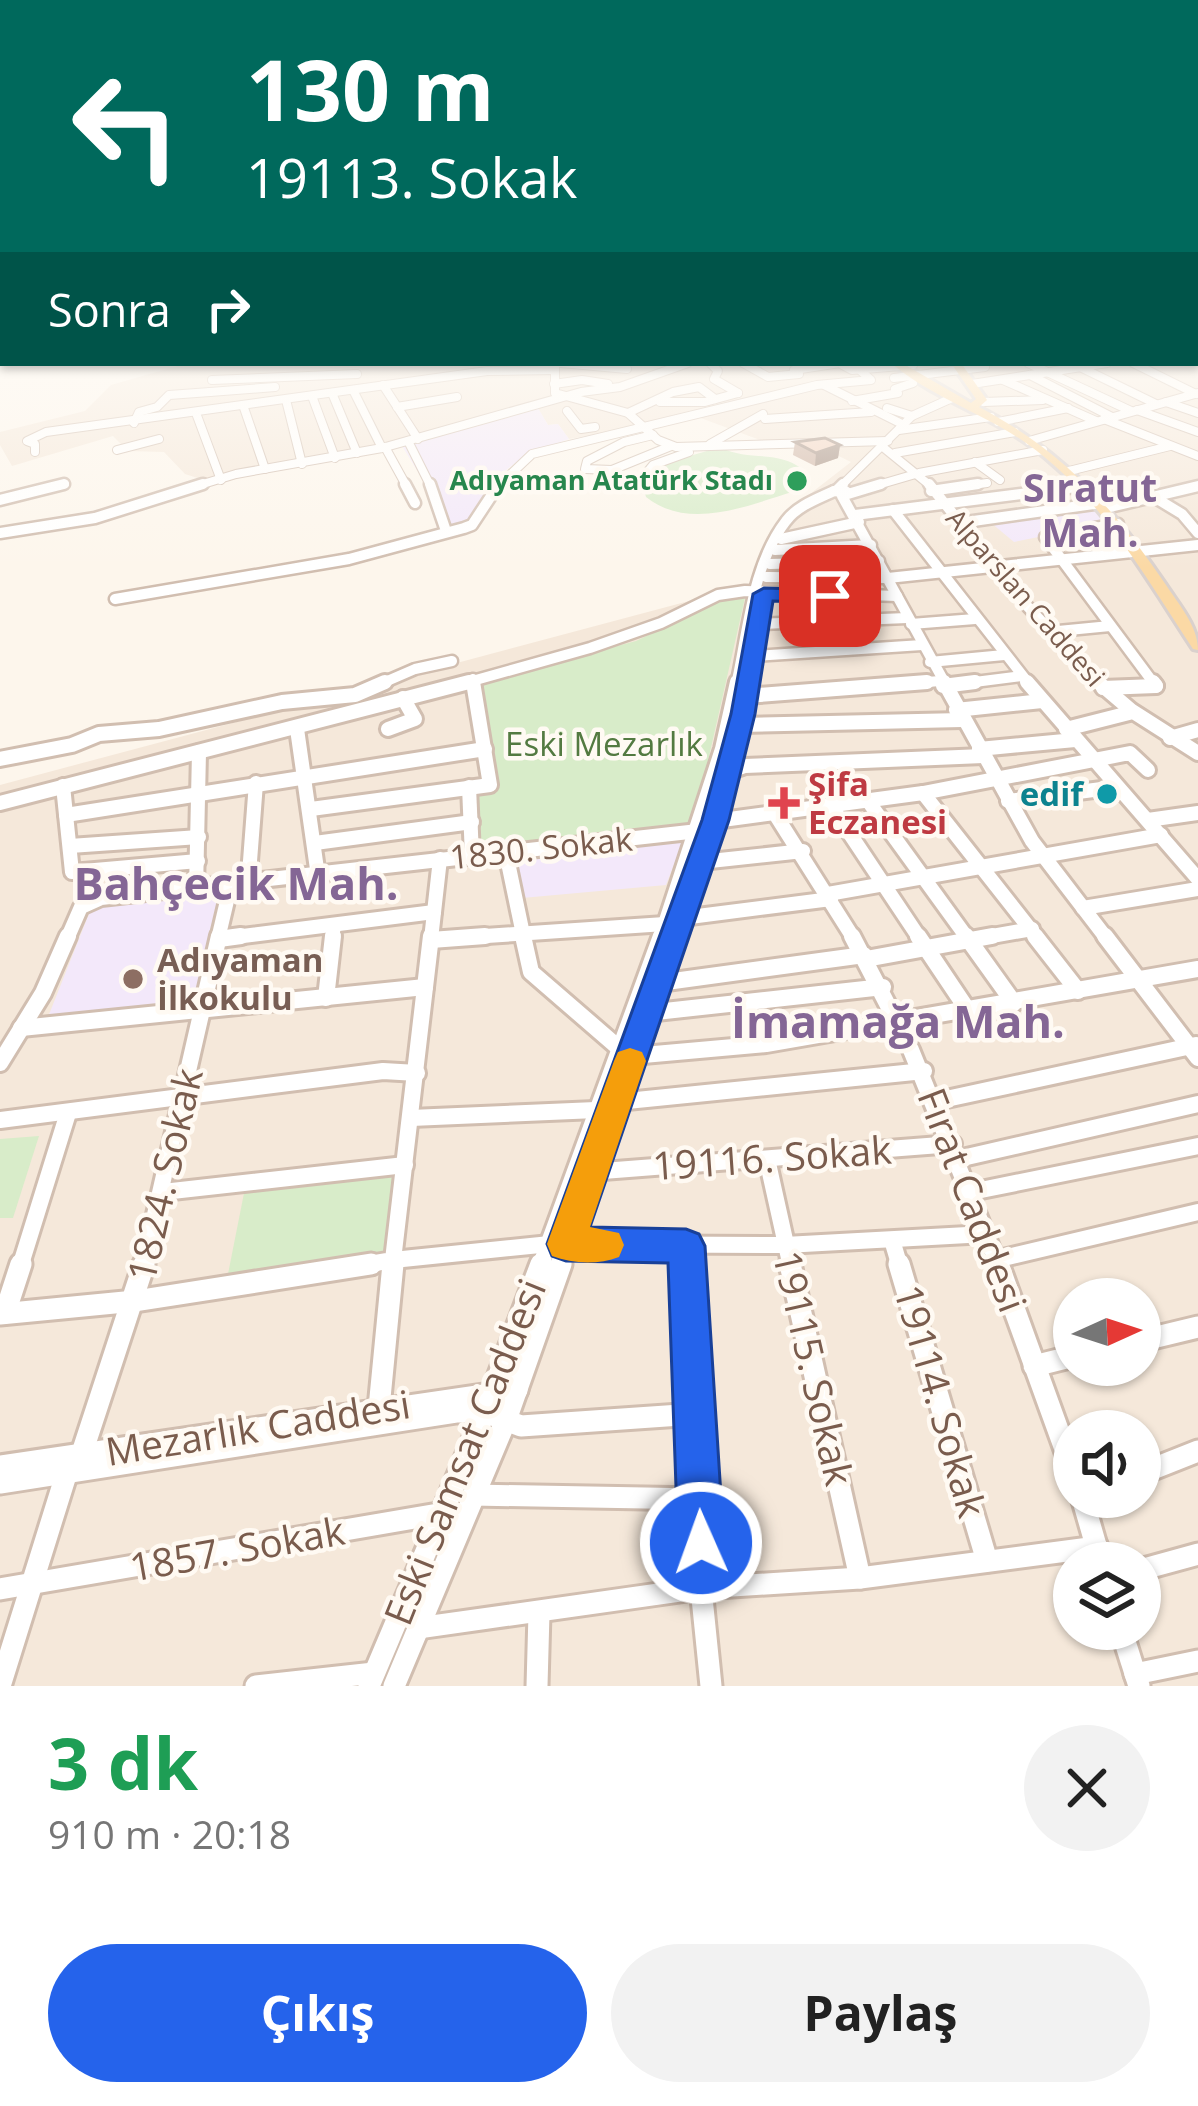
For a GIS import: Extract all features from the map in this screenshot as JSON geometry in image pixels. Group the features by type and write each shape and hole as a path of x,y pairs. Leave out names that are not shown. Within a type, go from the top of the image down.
{"main road":[{"path":"986,411 1043,450 1103,505 1198,645"}],"street":[{"path":"144,411 139,412 137,426 145,442"},
{"path":"35,452 35,444 27,441 33,435 137,426 206,411"},
{"path":"246,411 265,469"},
{"path":"285,411 302,464"},
{"path":"317,411 334,458"},
{"path":"339,411 357,453"},
{"path":"368,411 416,503"},
{"path":"399,411 446,531"},
{"path":"0,533 95,518 221,480 384,447 518,411"},
{"path":"569,411 580,426"},
{"path":"593,411 633,419"},
{"path":"610,411 633,419 671,446"},
{"path":"115,599 349,560 472,525 502,479 532,454 633,419 644,411"},
{"path":"580,426 690,411"},
{"path":"761,411 777,447"},
{"path":"890,411 904,424"},
{"path":"840,493 904,424 924,411"},
{"path":"635,487 652,466 764,417 872,412 904,424 1014,411"},
{"path":"1071,411 1061,417 1072,428"},
{"path":"1074,411 1195,453"},
{"path":"1091,411 1104,419"},
{"path":"1029,440 1132,411"},
{"path":"1136,411 1198,432"},
{"path":"196,412 221,480"},
{"path":"580,426 607,414"},
{"path":"117,450 161,441 137,426"},
{"path":"653,435 598,454 587,461 585,469 612,470 671,446 886,445 896,453 1015,432"},
{"path":"852,444 873,459"},
{"path":"1069,471 1170,446"},
{"path":"768,569 805,510 840,493 1043,450"},
{"name":"Alparslan Caddesi","path":"896,453 919,473 1048,632 1102,688 1129,713 1198,753"},
{"path":"975,462 1000,480"},
{"path":"931,491 987,483"},
{"path":"0,500 65,484"},
{"path":"959,523 1103,505 1198,486"},
{"path":"0,803 297,729 628,636 718,595 857,518 1084,487"},
{"path":"840,493 959,715 1043,858 1195,1050 937,1101"},
{"name":"Eski Samsat Caddesi","path":"517,1390 596,1111 659,983 768,569 785,522 798,508 840,493"},
{"path":"1154,497 1182,514 1198,533"},
{"path":"893,510 1042,701 1198,879"},
{"path":"1182,514 1198,510"},
{"path":"1102,688 1156,686 1045,537 1118,524"},
{"path":"768,569 871,544"},
{"path":"768,569 888,578 1198,545"},
{"path":"768,569 879,561"},
{"path":"768,569 897,596"},
{"name":"Eski Samsat Caddesi","path":"379,1682 438,1514 494,1407 590,1172 617,1102 626,1053 673,921 701,862 740,725 768,569"},
{"path":"759,624 975,619"},
{"path":"1048,632 1111,626"},
{"path":"754,656 922,645"},
{"path":"930,662 1004,655"},
{"path":"0,759 72,745 98,734 159,729 282,702 355,694 452,661"},
{"path":"746,696 1022,676"},
{"path":"311,809 490,784 472,679"},
{"path":"388,729 415,719 403,698"},
{"path":"740,725 959,715 1042,701"},
{"path":"728,772 745,766 981,753 1070,734 1129,713"},
{"path":"297,729 318,876"},
{"path":"1171,737 1198,730"},
{"path":"67,815 485,749"},
{"path":"196,890 200,752"},
{"path":"715,820 923,793 1130,753 1148,770"},
{"name":"1824. Sokak","path":"0,1686 73,1465 135,1301 219,939 239,887 256,782"},
{"path":"63,786 70,868 77,874 198,861"},
{"path":"1008,802 1118,787"},
{"path":"469,788 472,856"},
{"path":"923,793 1078,991"},
{"path":"868,801 929,879 1014,1003"},
{"path":"832,807 969,1012"},
{"path":"1148,820 1198,812"},
{"name":"Fırat Caddesi","path":"775,814 803,851 902,1022 937,1101 1053,1417"},
{"name":"1830. Sokak","path":"21,1028 44,993 81,908 101,898 239,887 698,831 715,820"},
{"path":"315,843 472,822"},
{"path":"431,940 673,921 1161,835"},
{"path":"70,846 199,837"},
{"path":"701,862 803,851"},
{"path":"506,853 531,972 626,1053 766,1044 1198,970"},
{"path":"1181,860 1198,858"},
{"path":"379,1408 440,859"},
{"path":"1083,908 1198,889"},
{"path":"219,939 434,912"},
{"path":"326,998 334,925"},
{"path":"659,983 930,948 1032,929"},
{"path":"0,1063 21,1028 425,987"},
{"path":"647,1013 883,987"},
{"path":"0,1120 383,1071 417,1073"},
{"path":"617,1102 924,1071"},
{"name":"19116. Sokak","path":"590,1172 956,1151 1198,1104"},
{"path":"411,1118 596,1111"},
{"path":"68,1113 2,1314 135,1301 393,1260 558,1244 785,1245 986,1234"},
{"path":"971,1192 1198,1146"},
{"name":"19115. Sokak","path":"767,1159 860,1578"},
{"path":"163,1192 405,1166"},
{"path":"995,1260 1198,1212"},
{"name":"19114. Sokak","path":"892,1240 987,1562"},
{"path":"686,1246 701,1588 711,1686"},
{"path":"1161,1336 1198,1327"},
{"path":"1034,1366 1053,1362"},
{"name":"Mezarlık Caddesi","path":"0,1466 73,1465 494,1407 517,1390"},
{"path":"494,1407 521,1426 695,1414"},
{"name":"Eski Samsat Caddesi","path":"379,1682 418,1628 473,1495 494,1407"},
{"name":"Mezarlık Caddesi","path":"0,1483 379,1408 494,1407"},
{"path":"1161,1466 1198,1451"},
{"path":"473,1495 700,1498"},
{"name":"1857. Sokak","path":"0,1589 438,1514"},
{"path":"1161,1564 1198,1554"},
{"path":"418,1628 701,1588 1053,1558"},
{"path":"538,1686 539,1613"},
{"path":"1128,1650 1137,1680 1198,1660"},
{"path":"256,1686 379,1682"}],"shaded area":[{"path":"85,411 511,411 379,448 204,480 185,474 164,452 128,451 113,436 12,466 0,445 0,432"},
{"path":"528,411 540,411 548,425 558,424 569,439 527,454 501,474 465,526 438,531 423,480 402,446"},
{"path":"539,411 1198,411 1198,1686 0,1686 0,785 749,585 779,518 851,462 816,445 779,447 698,417 569,439 558,424 548,425"},
{"path":"1094,505 1108,523 1014,542 990,522"},
{"path":"676,839 682,844 666,885 522,898 513,858"},
{"path":"224,895 198,997 187,1004 48,1017 92,906"}],"green space":[{"path":"721,447 792,463 802,469 804,478 789,490 792,492 718,512 680,513 646,497 643,486 669,473 658,465"},
{"name":"Eski Mezarlık","path":"745,598 693,827 479,853 475,791 497,786 478,683 636,641 722,599"},
{"path":"39,1136 13,1218 0,1218 0,1139"},
{"path":"396,1175 387,1246 382,1252 228,1274 245,1188"}],"building":[{"path":"825,438 840,445 816,453 795,442"}],"slow traffic":[{"path":"605,1245 566,1244 630,1061"}],"place":[{"name":"Adıyaman Atatürk Stadı","path":"797,481"},
{"name":"edif","path":"1107,794"},
{"name":"Şifa Eczanesi","path":"784,803"},
{"name":"Adıyaman İlkokulu","path":"133,979"}],"district":[{"name":"Sıratut Mah.","path":"1090,510"},
{"name":"Bahçecik Mah.","path":"236,884"},
{"name":"İmamağa Mah.","path":"898,1022"}],"route":[{"path":"701,1543 686,1246 566,1244 715,820 743,714 764,594 830,596"}]}
